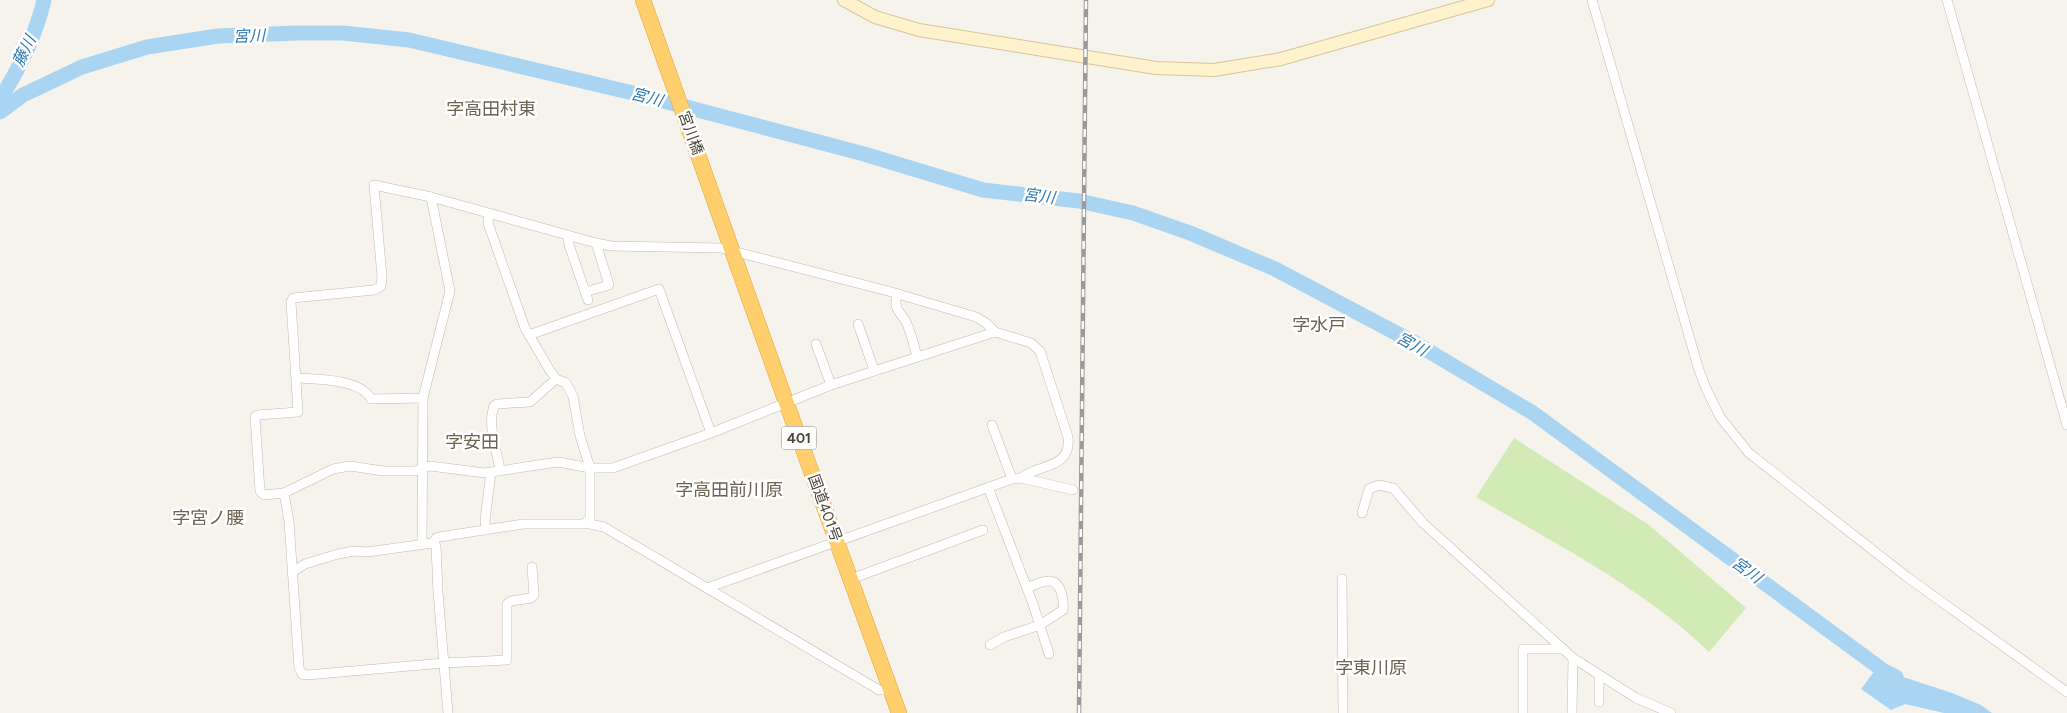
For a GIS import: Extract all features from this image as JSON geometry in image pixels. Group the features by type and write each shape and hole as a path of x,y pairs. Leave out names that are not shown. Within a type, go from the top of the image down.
{"highway":[{"name":"宮川橋","path":"643,0 702,162"},
{"name":"国道401号","path":"702,162 786,402 899,713"}],"street":[{"path":"844,0 875,17 919,30 1156,68 1214,70 1281,59 1488,0"},
{"path":"1592,0 1698,367 1720,416 1749,453 1803,497 1976,629 2067,692"},
{"path":"1947,0 2067,425"},
{"path":"707,588 1057,463 1068,448 1068,437 1040,351 1031,343 995,332 976,317 898,294 732,250 721,248 611,246 568,236 431,197 374,184 382,277 381,286 374,290 293,298 291,302 298,412 255,417 260,491 264,495 284,493 333,468 350,466 383,471 415,471 430,466 485,473 558,462 590,468 613,468 711,433 786,402 874,370 995,332"},
{"path":"422,544 423,398 450,291 431,197"},
{"path":"489,214 488,222 492,236 522,322 556,379 566,382 573,396 580,436 590,468 590,519 585,523"},
{"path":"568,236 568,245 587,296 609,285 596,243"},
{"path":"529,335 659,289 711,433"},
{"path":"898,294 896,299 898,313 906,322 918,356"},
{"path":"858,324 874,370"},
{"path":"816,344 832,385"},
{"path":"297,378 334,380 363,390 371,399 423,398"},
{"path":"486,530 486,512 496,471 493,433 494,406 497,404 530,402 556,379"},
{"path":"992,426 1016,479"},
{"path":"1016,479 1074,490"},
{"path":"1362,513 1369,489 1379,485 1393,488 1423,523 1573,658 1599,676 1648,703 1671,713"},
{"path":"988,487 1050,654"},
{"path":"284,493 289,521 299,668 302,674 507,660 507,604 511,601 531,598 534,595 532,567"},
{"path":"448,713 436,546 434,543 436,538 439,537 523,524 585,523 604,528 879,690 890,690"},
{"path":"851,579 983,530"},
{"path":"292,572 305,564 338,554 434,543"},
{"path":"1342,579 1343,713"},
{"path":"990,645 1004,637 1040,625 1063,610 1064,602 1061,592 1052,581 1027,588"},
{"path":"1523,713 1523,649 1562,649"},
{"path":"1572,713 1573,658"},
{"path":"1599,676 1599,702"},
{"path":"1648,703 1648,713"}],"green space":[{"path":"1514,438 1649,525 1746,608 1709,652 1684,629 1628,587 1476,497"}],"water":[{"path":"1882,661 1897,675 1952,693 1981,705 1992,713 1944,713 1905,704 1891,710 1861,689"}],"waterway":[{"name":"藤川","path":"0,99 26,51 44,0"},
{"name":"宮川","path":"0,112 23,95 82,67 147,47 218,36 343,33 409,40 633,93 864,154 983,190 1079,201 1133,213 1190,233 1275,269 1415,343 1533,413 1884,671 1896,677"}],"railway":[{"path":"1079,713 1086,0"}],"district":[{"name":"字高田村東","path":"491,109"},
{"name":"字水戸","path":"1319,325"},
{"name":"字安田","path":"472,442"},
{"name":"字高田前川原","path":"729,490"},
{"name":"字宮ノ腰","path":"208,518"},
{"name":"字東川原","path":"1371,668"}]}
